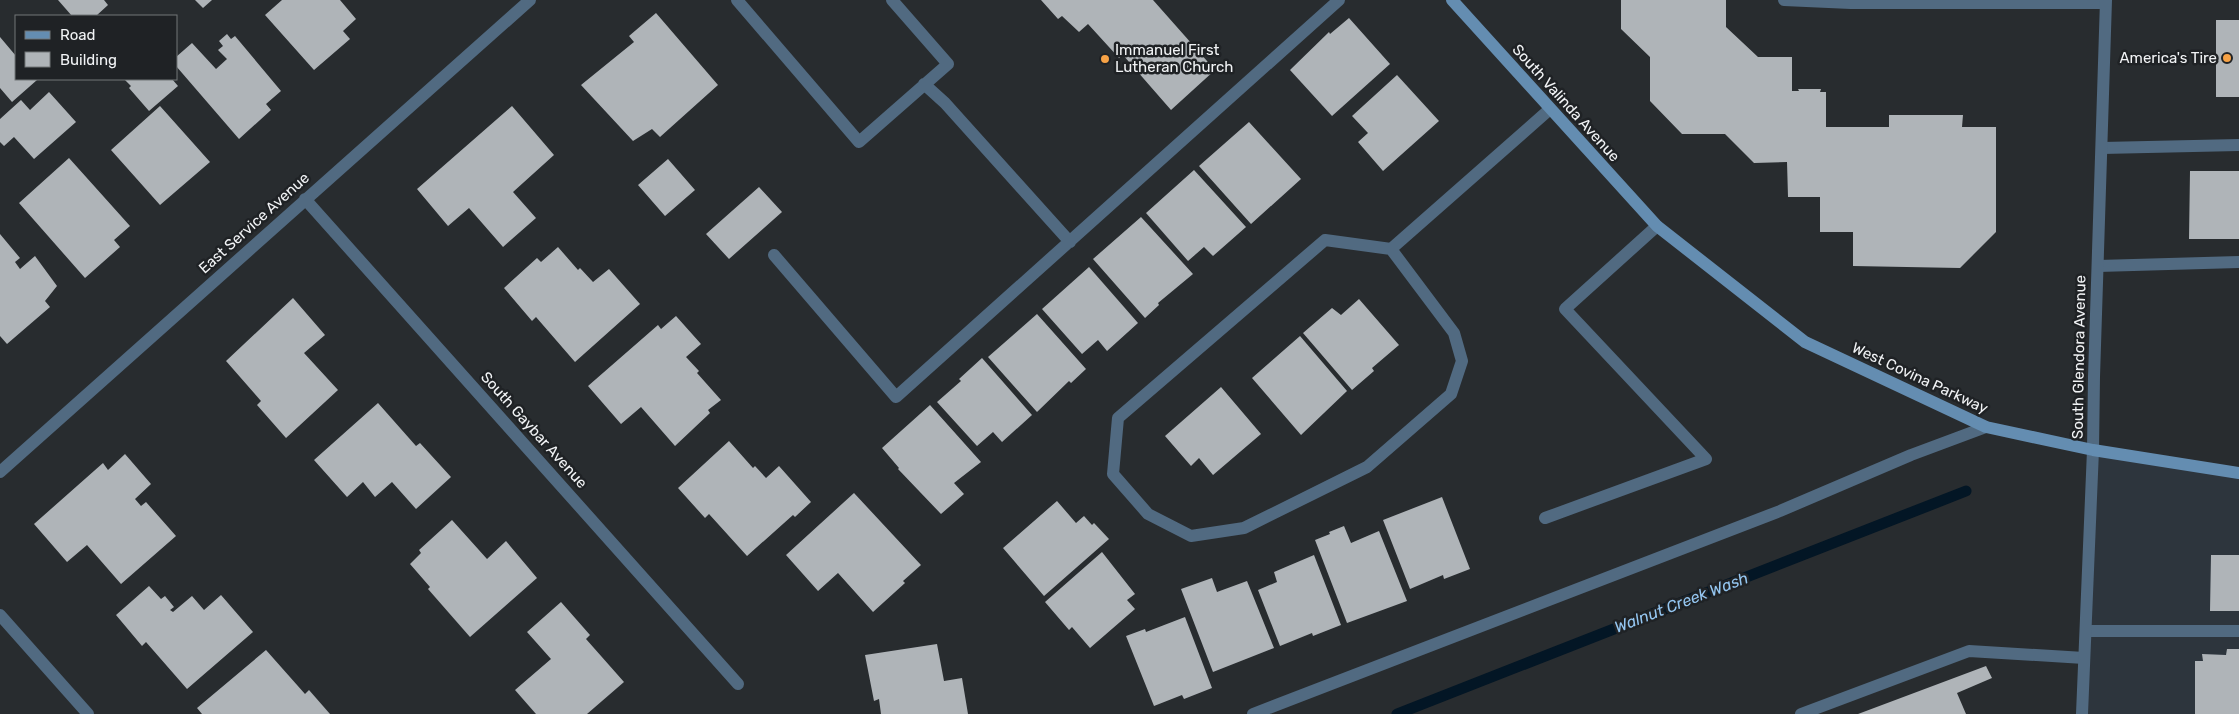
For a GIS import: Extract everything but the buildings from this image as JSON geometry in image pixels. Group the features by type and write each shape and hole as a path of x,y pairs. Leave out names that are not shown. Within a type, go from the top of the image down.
{"main road":[{"name":"South Valinda Avenue","path":"1452,0 1657,226"},
{"name":"West Covina Parkway","path":"1657,226 1805,342 1986,427 2094,450 2239,473"}],"street":[{"name":"East Service Avenue","path":"0,472 305,198 530,0"},
{"path":"736,0 860,142 948,64 892,0"},
{"path":"774,255 896,397 1339,0"},
{"path":"1784,0 1851,3 1961,1 2106,2"},
{"name":"South Glendora Avenue","path":"2082,714 2094,450 2106,2"},
{"path":"924,84 945,104 1070,242"},
{"path":"1391,249 1454,333 1462,361 1451,394 1367,467 1244,528 1191,536 1148,514 1113,474 1118,418 1325,240 1391,249 1550,109"},
{"path":"2102,148 2239,144"},
{"name":"South Gaybar Avenue","path":"305,198 738,684"},
{"path":"1545,518 1706,459 1565,309 1657,226"},
{"path":"2098,266 2239,262"},
{"path":"1253,714 1780,511 1911,455 1986,427"},
{"path":"0,615 88,714"},
{"path":"2086,631 2239,630"},
{"path":"1801,714 1969,650 2084,658"}],"shaded area":[{"path":"2093,450 2239,473 2239,714 2082,714"}],"waterway":[{"name":"Walnut Creek Wash","path":"1397,714 1966,491"}],"place":[{"name":"America's Tire","path":"2227,58"},
{"name":"Immanuel First Lutheran Church","path":"1105,59"}]}
